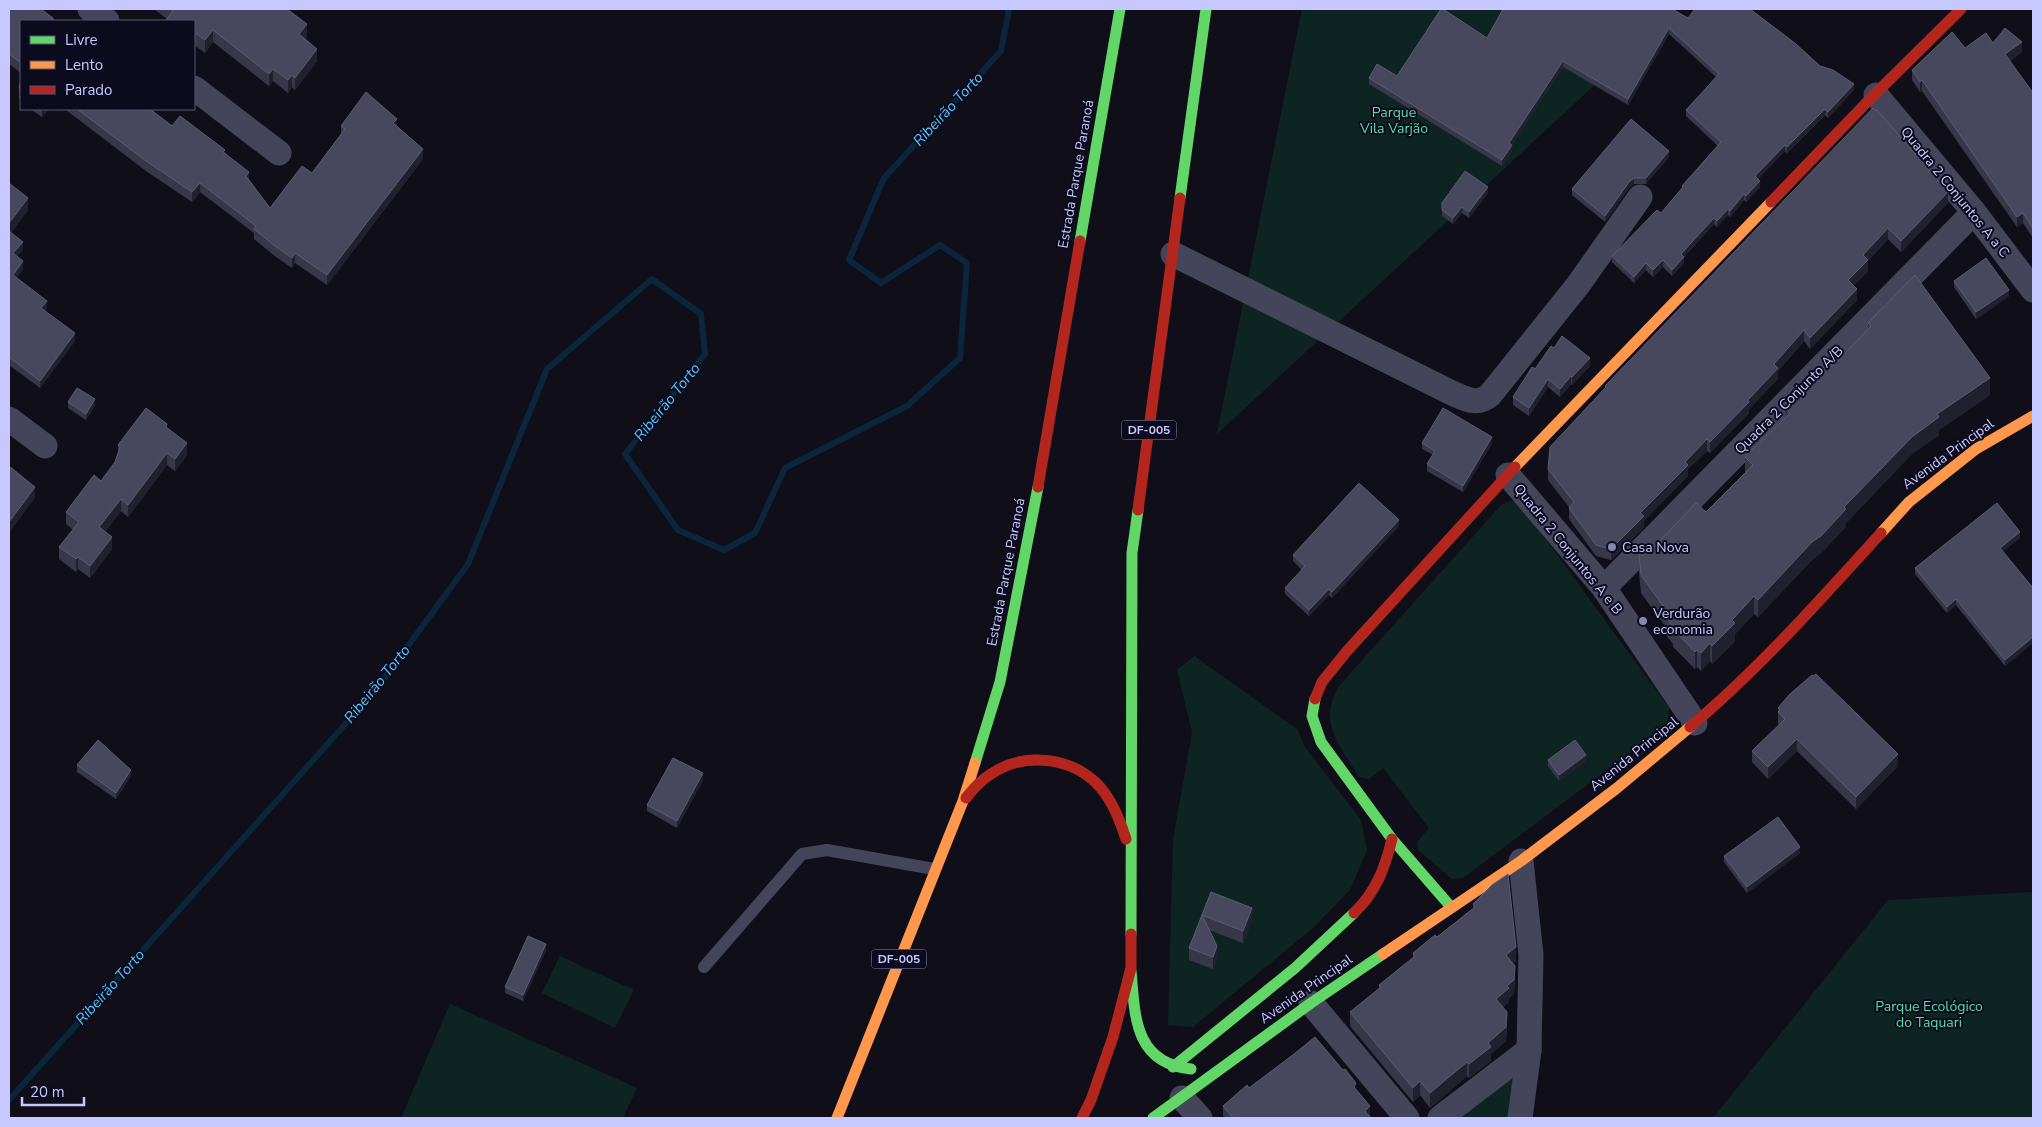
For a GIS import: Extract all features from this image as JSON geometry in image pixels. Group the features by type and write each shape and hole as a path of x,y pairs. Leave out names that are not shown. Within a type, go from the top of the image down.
{"street":[{"path":"90,9 106,20"},
{"name":"Estrada Parque Paranoá","path":"838,1118 934,869 963,801 1000,682 1040,474 1120,9"},
{"name":"DF-005","path":"1082,1118 1091,1100 1113,1037 1131,968 1132,553 1206,9"},
{"path":"1451,907 1392,838 1321,742 1312,716 1316,696 1322,682 1342,656 1508,475 1961,9"},
{"path":"195,89 279,153"},
{"name":"Quadra 2 Conjuntos A a C","path":"1876,96 1974,212 2033,290"},
{"path":"1173,254 1452,393 1472,401 1478,401 1490,395 1578,286 1640,197"},
{"name":"Quadra 2 Conjunto A/B","path":"1604,588 1974,212"},
{"name":"Avenida Principal","path":"1153,1118 1311,1003 1521,861 1617,788 1695,723 1817,604 1909,502 1976,449 2033,416"},
{"path":"9,419 46,446"},
{"name":"Quadra 2 Conjuntos A e B","path":"1508,475 1604,588 1695,723"},
{"path":"963,801 979,782 994,771 1013,764 1040,759 1065,763 1086,774 1106,794 1117,812 1132,855"},
{"path":"1173,1067 1295,968 1367,901 1386,865 1392,838"},
{"path":"1520,1118 1529,1050 1531,955 1521,861"},
{"path":"1131,968 1136,1022 1153,1053 1173,1067 1215,1072"},
{"path":"1311,1003 1407,1118"},
{"path":"1440,1118 1529,1050"},
{"path":"1182,1098 1200,1118"}],"lane":[{"path":"704,967 802,854 827,850 934,869"}],"green space":[{"name":"Parque Vila Varjão","path":"1302,9 1677,9 1217,434"},
{"path":"1510,501 1523,508 1669,708 1668,724 1463,878 1452,879 1418,850 1417,842 1429,828 1383,768 1369,779 1359,777 1334,733 1330,711 1339,686 1501,505"},
{"path":"1194,656 1297,729 1305,747 1361,820 1367,850 1350,890 1313,928 1193,1027 1168,1025 1173,840 1192,732 1177,670"},
{"name":"Parque Ecológico do Taquari","path":"2033,892 2033,1118 1713,1118 1888,900"},
{"path":"560,956 634,990 615,1028 542,993"},
{"path":"450,1004 637,1088 623,1118 401,1118"},
{"path":"1520,1066 1510,1118 1451,1118"}],"building":[{"path":"9,9 41,9 53,18 54,20 20,20 20,62 9,54"},
{"path":"170,9 287,9 307,24 299,34 317,49 295,78 292,75 288,80 273,69 269,74 213,30 205,40 195,33 195,20 166,20 173,11"},
{"path":"1441,9 1487,38 1503,9 1672,9 1688,18 1695,9 1750,9 1796,44 1820,66 1833,70 1854,84 1828,112 1825,109 1787,147 1785,145 1755,176 1760,181 1746,196 1744,194 1730,211 1728,209 1717,221 1714,218 1681,254 1684,257 1672,270 1663,260 1653,270 1646,263 1634,277 1612,256 1657,210 1661,213 1721,142 1686,110 1719,74 1669,28 1628,99 1563,61 1509,143 1512,145 1502,160 1369,78 1377,64 1397,76"},
{"path":"2005,28 2022,42 2005,54 2033,93 2033,228 2023,213 2017,217 1922,80 1920,82 1912,70 1952,32 1965,48 1986,33 1993,43"},
{"path":"366,92 397,119 393,123 423,149 327,275 295,253 292,258 276,247 254,229 256,226 200,183 192,192 146,161 78,110 151,110 172,126 180,116 225,150 223,152 249,172 246,176 270,208 302,166 312,173 345,129 341,126"},
{"path":"1873,108 1877,110 1948,192 1901,241 1888,228 1863,255 1868,260 1848,280 1857,289 1810,338 1804,330 1774,364 1778,368 1748,400 1749,402 1710,442 1707,439 1685,462 1688,465 1640,513 1644,516 1611,549 1596,545 1569,508 1574,502 1548,469 1550,447 1605,386"},
{"path":"1631,119 1669,151 1646,178 1634,178 1629,182 1605,216 1572,189"},
{"path":"1465,171 1488,187 1469,212 1462,207 1453,218 1442,210 1442,203"},
{"path":"9,183 28,198 9,223"},
{"path":"9,231 23,242 13,253 23,261 13,275 47,301 41,308 75,333 40,381 9,357"},
{"path":"1986,258 2009,290 1976,312 1954,281"},
{"path":"1915,275 1990,378 1937,414 1939,417 1912,437 1844,507 1846,509 1821,536 1812,542 1758,600 1754,596 1732,620 1735,623 1712,646 1710,643 1701,653 1697,650 1695,652 1673,629 1665,616 1668,613 1641,575 1639,555 1650,544 1654,547 1696,503 1706,512 1753,465 1745,457 1790,413 1785,408 1829,362 1833,366 1871,326 1868,323"},
{"path":"1562,336 1590,358 1560,389 1548,379 1529,408 1513,397 1532,367 1535,369 1551,346 1554,348"},
{"path":"77,388 95,399 86,414 68,402"},
{"path":"146,408 187,443 175,459 167,453 128,505 121,499 99,527 112,537 90,566 59,547 79,522 66,512 94,475 101,481 115,462 120,447 118,445"},
{"path":"1443,408 1492,437 1463,486 1427,464 1435,451 1422,443"},
{"path":"9,466 35,487 9,522"},
{"path":"1359,483 1399,520 1332,592 1329,589 1309,610 1285,588 1305,566 1293,555"},
{"path":"1997,503 2020,532 2000,548 2033,588 2033,637 2005,660 1956,599 1947,607 1915,568"},
{"path":"1816,674 1898,754 1856,797 1797,739 1768,767 1752,751 1785,719 1778,712 1780,710 1778,708 1789,695 1812,675"},
{"path":"98,740 131,770 116,793 77,765"},
{"path":"1575,740 1586,755 1559,775 1548,760"},
{"path":"673,758 703,773 677,821 647,805"},
{"path":"1778,817 1800,847 1747,887 1724,856"},
{"path":"1508,874 1516,947 1506,955 1515,966 1514,980 1507,986 1509,988 1496,999 1507,1012 1506,1027 1488,1043 1491,1047 1469,1064 1467,1062 1430,1093 1420,1081 1413,1088 1350,1012 1381,987 1379,985 1415,956 1413,953 1475,907 1473,904 1492,885"},
{"path":"1211,892 1252,908 1243,931 1202,915"},
{"path":"1202,915 1217,946 1213,957 1189,948"},
{"path":"528,936 546,944 523,995 505,987"},
{"path":"1315,1037 1356,1083 1354,1087 1370,1106 1365,1111 1371,1118 1233,1118 1223,1106 1247,1085 1249,1088"}],"waterway":[{"name":"Ribeirão Torto","path":"9,1100 375,691 468,564 547,369 652,279 701,314 705,354 625,454 678,530 724,550 755,533 785,468 907,406 960,358 967,263 940,245 881,283 849,260 884,178 1001,51 1009,9"}],"traffic: fast":[{"path":"1080,241 1120,9"},
{"path":"1180,198 1206,9"},
{"path":"975,763 1000,682 1038,487"},
{"path":"1131,934 1132,553 1138,510"},
{"path":"1315,699 1312,716 1321,742 1392,839 1451,907"},
{"path":"1173,1067 1295,968 1354,913"},
{"path":"1153,1118 1311,1003 1383,954"},
{"path":"1131,971 1137,1020 1141,1035 1148,1047 1158,1057 1172,1065 1191,1069"}],"traffic: slow":[{"path":"1515,467 1771,202"},
{"path":"1881,533 1909,502 1976,449 2033,416"},
{"path":"1383,954 1521,861 1617,788 1690,727"},
{"path":"837,1118 963,801 975,763"}],"traffic: jam":[{"path":"1771,202 1870,99 1961,9"},
{"path":"1138,510 1180,198"},
{"path":"1038,487 1080,241"},
{"path":"1315,699 1322,682 1347,651 1515,467"},
{"path":"1690,727 1765,658 1881,533"},
{"path":"966,798 984,779 1004,767 1033,760 1063,764 1089,777 1100,787 1112,805 1126,839"},
{"path":"1354,913 1368,897 1379,879 1392,839"},
{"path":"1082,1118 1091,1100 1113,1037 1131,968 1131,934"}],"place":[{"name":"Casa Nova","path":"1612,547"},
{"name":"Verdurão economia","path":"1643,621"}]}
